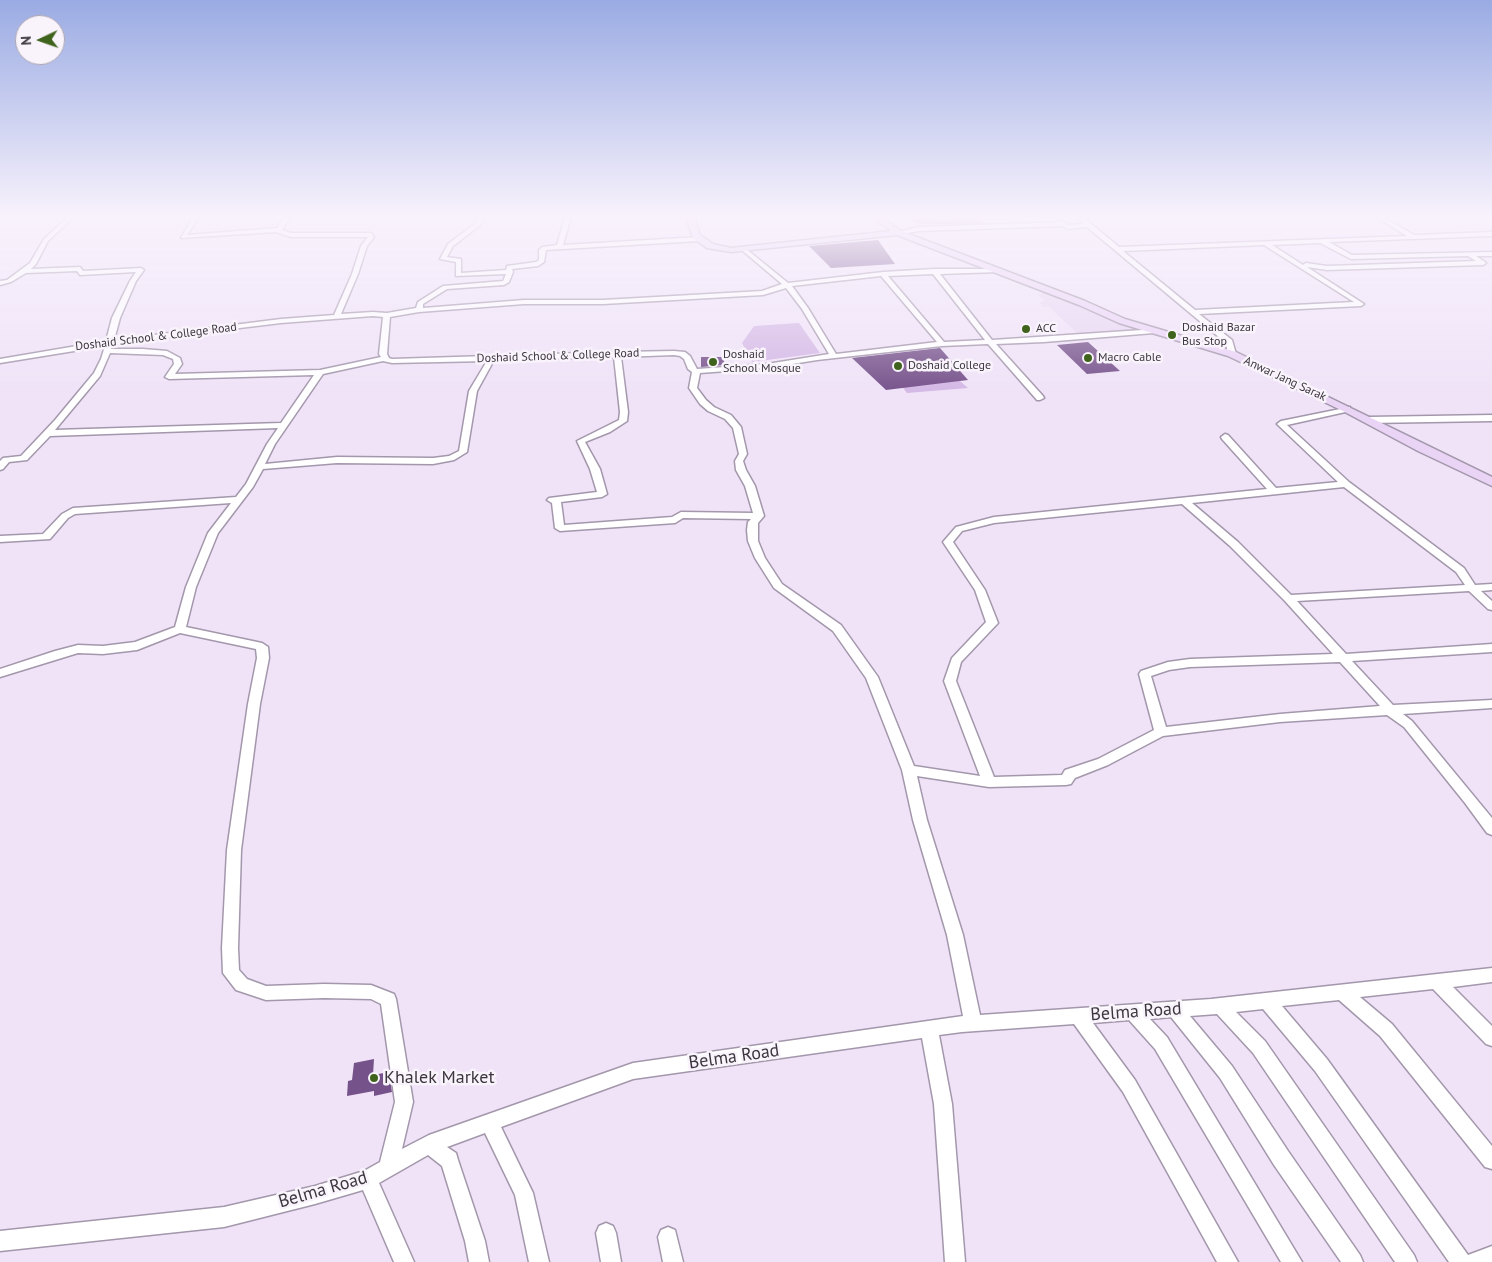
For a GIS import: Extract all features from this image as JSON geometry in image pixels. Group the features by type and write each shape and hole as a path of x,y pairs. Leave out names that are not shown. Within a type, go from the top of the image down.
{"main road":[{"name":"Anwar Jang Sarak","path":"1012,276 1122,321 1232,354 1492,482"}],"street":[{"path":"0,283 9,281 17,276"},
{"path":"2,463 24,458 98,374 105,358 116,318 137,276"},
{"path":"337,316 354,276"},
{"path":"419,310 420,303 445,287 502,284 506,282 508,276"},
{"path":"777,276 787,284 805,308 834,356"},
{"name":"Doshaid School & College Road","path":"0,360 107,347 190,332 337,316 387,315 419,310 524,302 603,302 763,292 787,284 865,276"},
{"path":"884,276 910,309 942,344"},
{"path":"938,276 990,342 1040,398"},
{"path":"1150,276 1229,342 1232,354"},
{"path":"1192,312 1361,304 1316,276"},
{"path":"107,347 164,353 176,358 178,364 169,377 320,372 385,358 383,354 387,315"},
{"path":"760,516 750,486 741,470 739,461 743,454 737,427 728,417 711,409 703,402 693,388 696,371 766,366 942,344 1054,340 1154,331"},
{"path":"617,353 624,412 623,421 580,443 595,469 602,494 554,500 560,528 674,520 681,515 760,516"},
{"name":"Doshaid School & College Road","path":"385,358 386,360 399,362 617,353 682,354 687,358 692,369 696,371"},
{"path":"259,467 337,460 434,461 451,458 463,452 474,391 479,378 492,358"},
{"path":"180,629 191,587 213,533 239,500 271,444 320,372"},
{"path":"1347,409 1281,424 1346,484 1460,570 1472,588 1492,607"},
{"path":"1369,420 1492,418"},
{"path":"48,433 285,425"},
{"path":"1225,436 1274,492"},
{"path":"989,782 950,682 956,661 992,623 980,590 948,542 959,529 994,520 1186,502 1346,484"},
{"path":"0,539 46,537 65,516 73,512 239,500"},
{"path":"1186,502 1234,544 1288,598 1390,710 1408,724 1470,798 1492,829"},
{"path":"760,516 754,522 752,530 753,541 760,558 778,586 837,628 872,677 910,770 920,820 955,935 973,1023"},
{"path":"1288,598 1492,587"},
{"path":"0,673 78,649 103,650 137,646 180,629 186,632 233,639 262,647 263,658 254,704 234,850 230,948 231,973 242,985 266,993 371,992 388,999 404,1102 388,1168"},
{"path":"1161,732 1145,674 1168,666 1190,663 1342,658 1492,648"},
{"path":"910,770 989,782 1066,780 1070,774 1103,762 1161,732 1280,718 1492,704"},
{"name":"Belma Road","path":"0,1241 224,1217 315,1195 368,1179 429,1144 633,1071 973,1023 1220,1006 1492,975"},
{"path":"1436,981 1492,1038"},
{"path":"1342,992 1386,1030 1492,1160"},
{"path":"1267,1001 1321,1065 1461,1262"},
{"path":"1220,1006 1259,1047 1407,1262"},
{"path":"1175,1010 1226,1072 1353,1262"},
{"path":"1134,1012 1161,1043 1292,1262"},
{"path":"1078,1016 1129,1086 1228,1262"},
{"path":"929,1029 943,1104 955,1262"},
{"path":"489,1123 524,1193 539,1262"},
{"path":"429,1144 448,1160 475,1240 479,1262"},
{"path":"368,1179 404,1262"},
{"path":"606,1233 611,1262"},
{"path":"668,1237 673,1262"},
{"path":"1475,1262 1492,1256"}],"shaded area":[{"path":"1043,290 1146,328 1079,335 1049,307 1043,307 1039,302 1045,301 1037,294 1042,294"},
{"path":"799,323 820,353 752,362 742,343 754,326"},
{"path":"937,361 968,388 907,393 890,371"}],"building":[{"name":"Macro Cable","path":"1088,342 1120,371 1087,374 1057,345"},
{"path":"940,348 968,380 886,390 852,358"},
{"name":"Doshaid School Mosque","path":"701,357 723,357 725,365 701,367"},
{"name":"Khalek Market","path":"374,1059 373,1075 389,1072 392,1092 374,1096 374,1091 347,1096 348,1081 352,1080 354,1063"}],"place":[{"name":"ACC","path":"1026,329"},
{"name":"Doshaid Bazar Bus Stop","path":"1172,335"},
{"name":"Macro Cable","path":"1088,358"},
{"name":"Doshaid School Mosque","path":"713,362"},
{"name":"Doshaid College","path":"898,366"},
{"name":"Khalek Market","path":"374,1078"}]}
